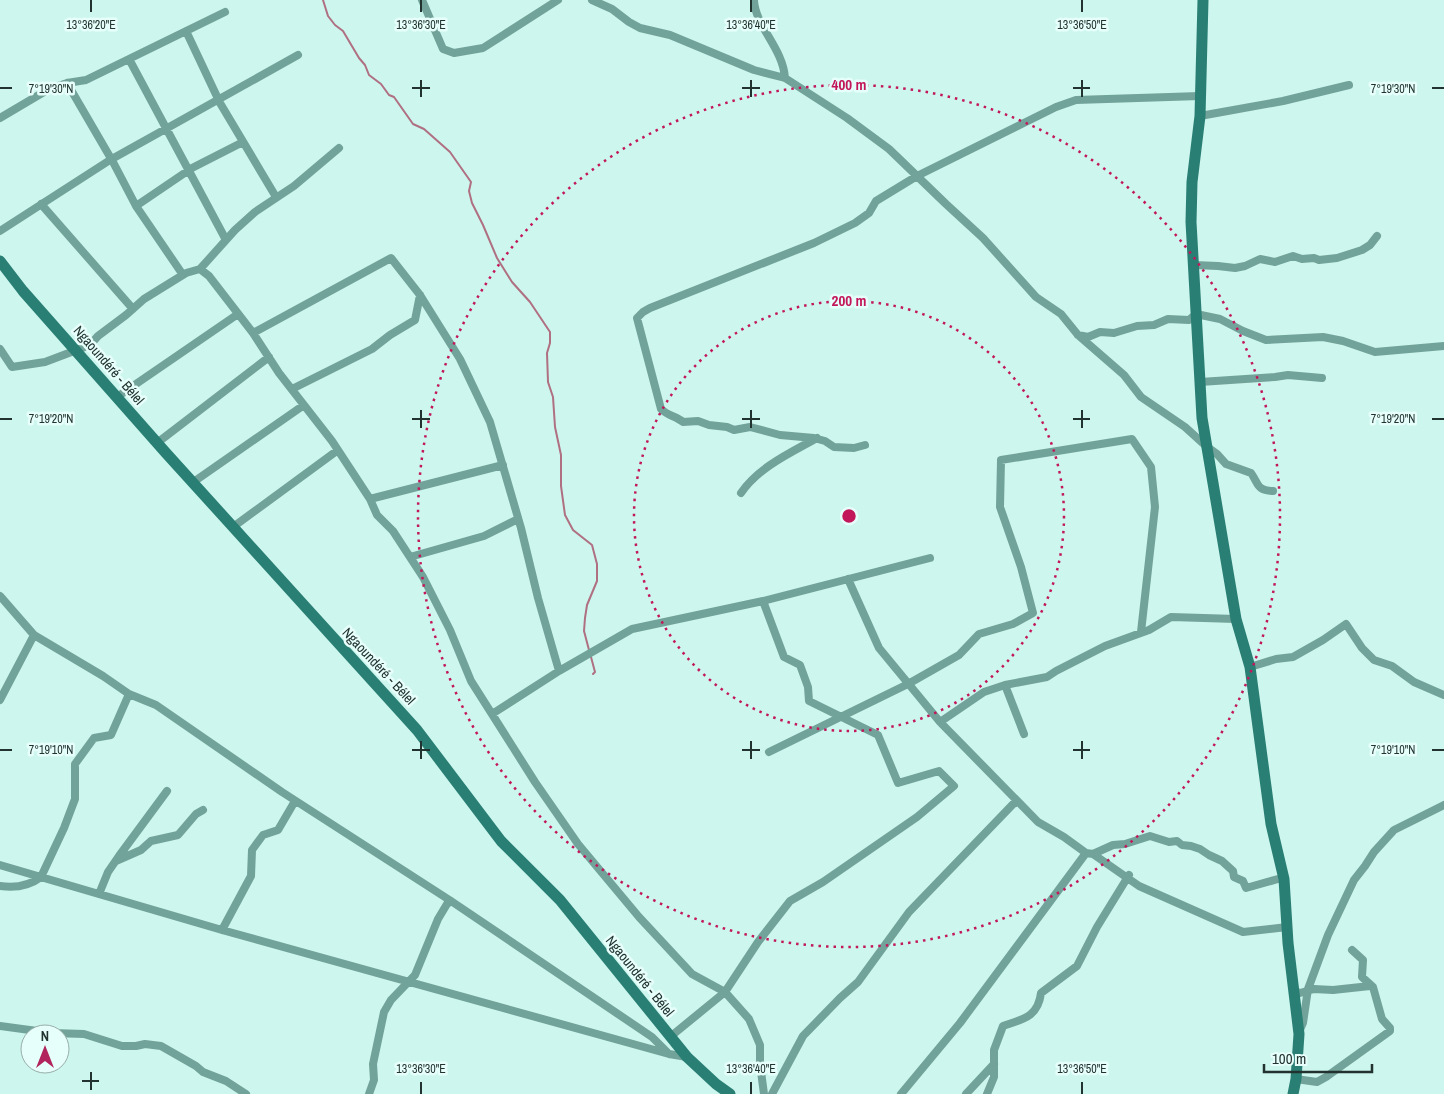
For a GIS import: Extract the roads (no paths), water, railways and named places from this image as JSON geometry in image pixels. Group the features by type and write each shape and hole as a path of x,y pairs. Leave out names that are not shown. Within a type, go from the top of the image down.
{"street":[{"path":"422,0 443,49 454,53 483,48 558,0"},
{"path":"592,0 612,9 640,28 670,35 754,70 785,78 889,148 984,238 1036,297 1061,314 1078,335 1124,375 1141,397 1185,427 1218,454 1226,464 1251,473 1257,484 1263,489 1273,491"},
{"path":"754,0 757,12 780,55 785,78"},
{"path":"1203,0 1200,116 1191,206 1200,382 1206,446 1236,619 1250,667 1271,824 1284,880 1299,1034 1293,1094"},
{"path":"0,118 49,89 67,83 86,80 225,12"},
{"path":"186,31 218,99 276,197"},
{"path":"0,230 111,159 298,55"},
{"path":"129,59 226,240"},
{"path":"67,83 136,206 183,275"},
{"path":"1200,116 1283,101 1349,85"},
{"path":"865,446 854,448 834,447 817,438 780,435 750,427 734,430 698,421 683,422 679,418 668,415 661,408 637,318 650,308 855,224 869,213 876,201 917,176 1056,107 1076,100 1200,96"},
{"path":"136,206 189,170 243,142"},
{"path":"0,349 12,367 45,362 90,345 98,336 157,290 183,275 200,269 255,212 294,186 339,148"},
{"path":"41,204 133,309"},
{"path":"1194,265 1235,268 1245,266 1260,259 1265,262 1275,262 1293,256 1302,259 1314,258 1319,260 1337,258 1362,250 1370,245 1377,236"},
{"path":"253,333 391,258 420,295 460,359 490,422 559,671"},
{"name":"Ngaoundéré - Bélel","path":"0,261 23,291 157,443 417,730 501,841 560,900 687,1057 716,1084 730,1094"},
{"path":"200,269 209,276 253,333 338,450 370,499 377,515 393,530 423,577 450,630 471,681 535,782 578,844 627,903 692,974 725,992 749,1019 760,1045 760,1064 764,1094"},
{"path":"292,389 372,349 414,320 420,295"},
{"path":"117,397 238,314"},
{"path":"1078,335 1088,337 1098,333 1114,333 1136,326 1154,325 1168,319 1189,320 1196,314"},
{"path":"1196,314 1220,318 1243,331 1266,340 1323,337 1343,341 1375,352 1444,346"},
{"path":"157,443 269,357"},
{"path":"1200,382 1275,378 1288,375 1322,378"},
{"path":"192,482 304,405"},
{"path":"741,492 746,485 777,461 817,438"},
{"path":"769,752 908,684 959,655 979,634 1013,624 1033,613 1021,567 1000,507 1001,460 1132,439 1151,467 1155,507 1141,632"},
{"path":"233,527 338,450"},
{"path":"370,499 502,465"},
{"path":"410,557 484,536 518,519"},
{"path":"492,714 559,671 632,630 763,601 930,558"},
{"path":"848,579 879,648 940,722 1038,822 1128,876 1138,886 1243,932 1287,926"},
{"path":"0,596 34,635 104,676 129,694 156,705 295,801 451,901 652,1037 669,1054"},
{"path":"670,1037 725,992 758,942 790,901 823,882 917,817 954,786 939,770 898,783 878,735 809,701 808,687 800,665 784,657 763,601"},
{"path":"940,722 984,692 1005,685 1047,677 1106,646 1162,623 1171,617 1236,619"},
{"path":"1250,667 1276,659 1293,658 1346,624 1362,648 1374,660 1392,666 1420,685 1444,695"},
{"path":"1,694 34,635"},
{"path":"1005,685 1024,734"},
{"path":"0,886 9,888 37,881 41,877 75,800 75,764 94,738 111,735 129,694"},
{"path":"99,894 108,872 167,791"},
{"path":"222,930 251,876 252,850 263,835 278,830 295,801"},
{"path":"772,1094 803,1036 858,982 909,912 1016,801"},
{"path":"1299,1034 1304,1023 1307,991 1339,910 1354,880 1374,852 1394,830 1444,805"},
{"path":"116,861 141,850 151,841 178,835 196,814 203,810"},
{"path":"901,1094 960,1023 1090,854 1113,845 1125,844 1150,836 1169,842 1177,841 1182,845 1191,846 1222,861 1233,871 1234,878 1243,881 1246,888 1278,879 1284,880"},
{"path":"0,865 222,930 669,1054 687,1057"},
{"path":"987,1094 994,1077 994,1050 1003,1026 1029,1017 1040,1003 1041,993 1077,966 1097,927 1128,876"},
{"path":"369,1094 374,1080 373,1064 384,1012 391,1000 410,982 418,970 438,919 451,901"},
{"path":"1296,1079 1316,1082 1326,1078 1390,1030 1384,1022 1374,991 1362,977 1363,960 1352,950"},
{"path":"1294,991 1333,990 1370,986"},
{"path":"0,1026 52,1033 84,1034 122,1046 145,1044 161,1046 203,1072 226,1081 246,1094"},
{"path":"966,1094 994,1064"}],"waterway":[{"path":"323,0 328,16 343,31 365,65 369,75 381,84 389,95 394,97 413,124 424,129 450,152 471,182 469,191 472,203 497,258 512,282 530,302 550,332 550,343 547,353 548,382 553,397 555,427 561,455 561,486 565,515 573,530 592,545 597,564 597,581 587,605 585,618 584,631 589,650"},
{"path":"591,657 595,672 593,674"}]}
